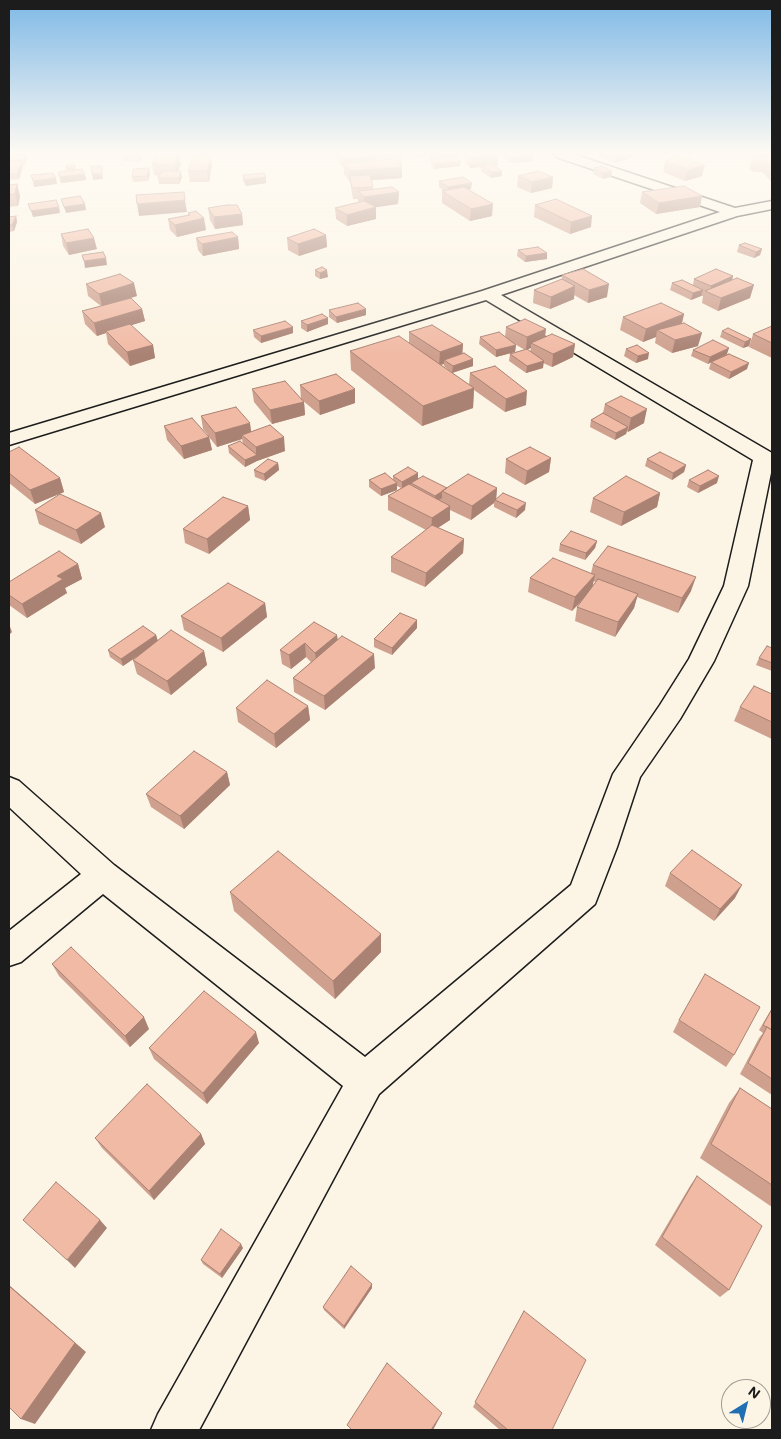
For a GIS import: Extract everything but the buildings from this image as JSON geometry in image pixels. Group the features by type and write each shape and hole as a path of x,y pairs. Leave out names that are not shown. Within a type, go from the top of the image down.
{"street":[{"path":"9,438 488,294 707,221"},
{"path":"174,1430 366,1081 584,894 627,774 670,712 701,661 736,586 768,459 488,294"},
{"path":"9,789 103,875 366,1081"},
{"path":"9,952 103,875"}]}
